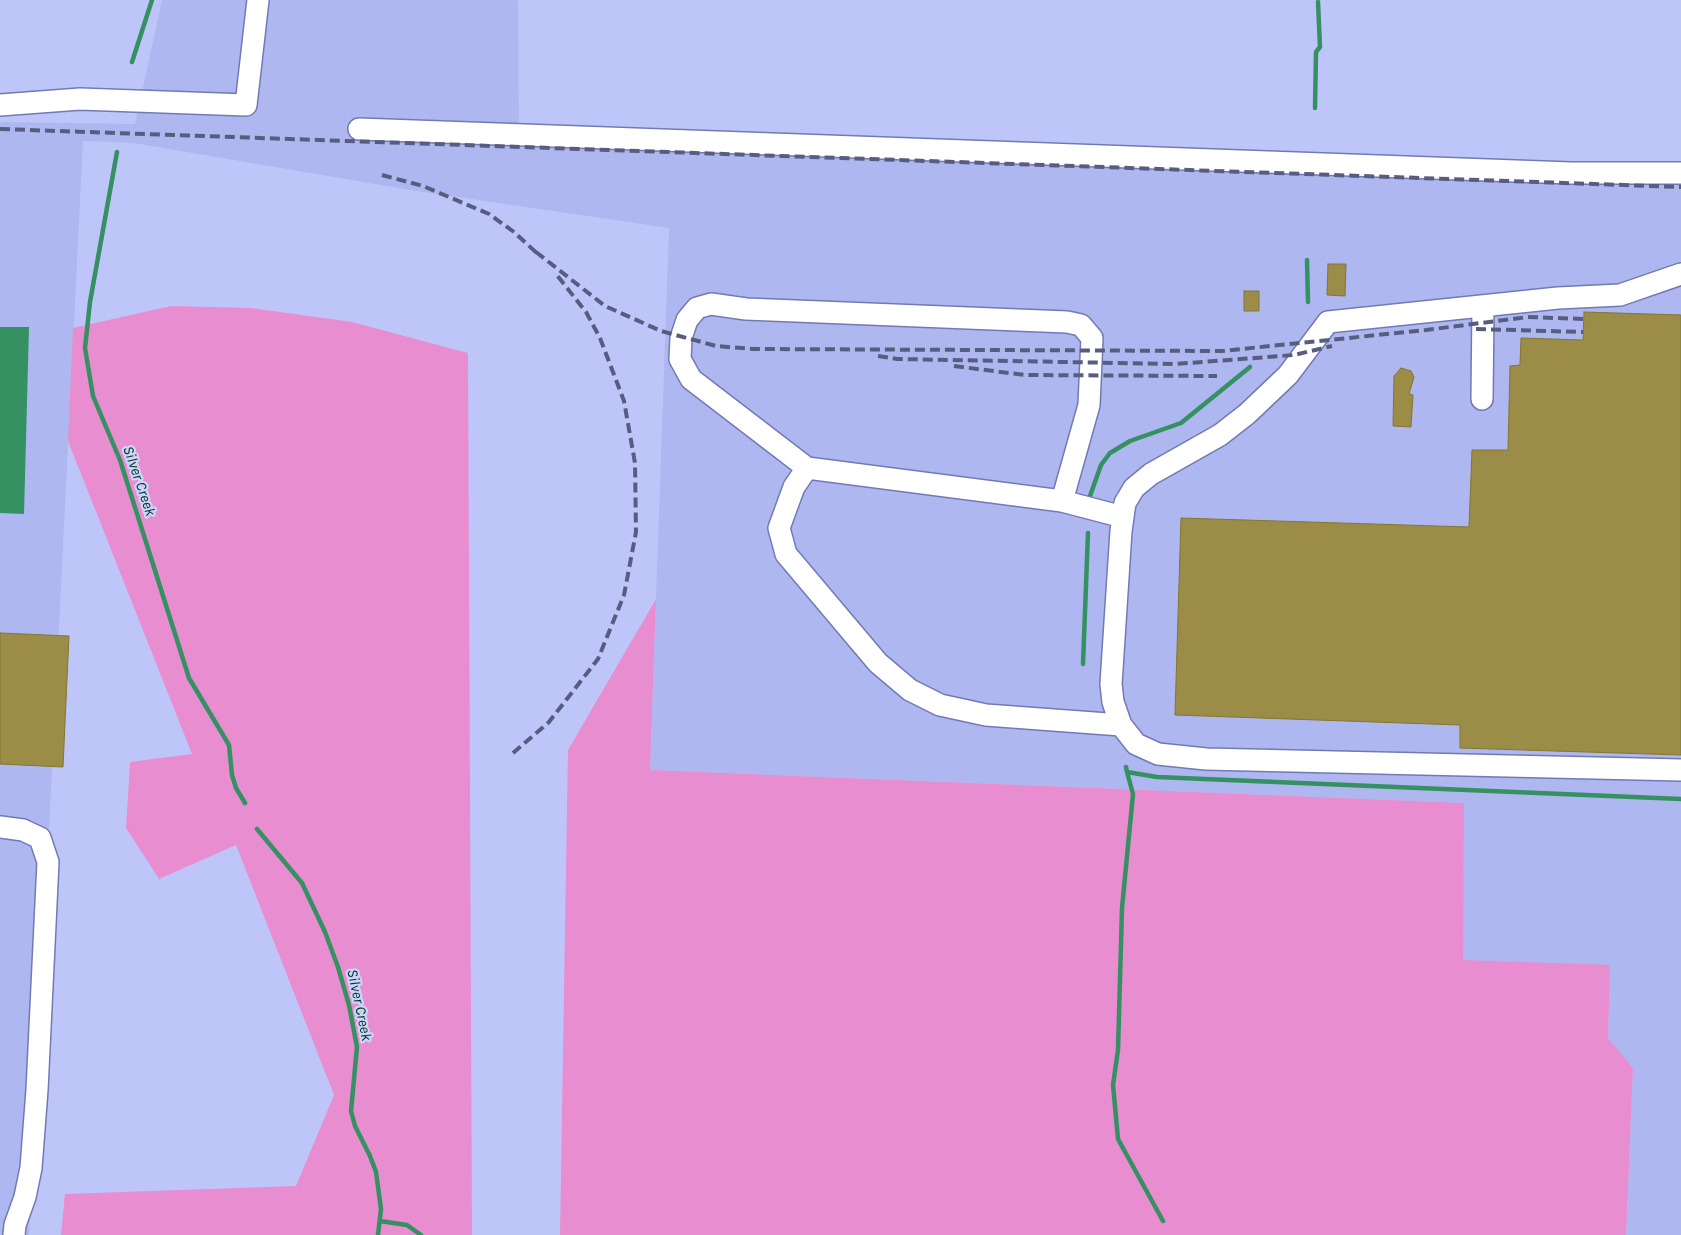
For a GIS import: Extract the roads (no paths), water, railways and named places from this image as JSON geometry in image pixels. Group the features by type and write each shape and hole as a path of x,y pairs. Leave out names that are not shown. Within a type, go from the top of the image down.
{"lane":[{"path":"0,105 80,99 246,105 258,0"},
{"path":"359,129 1571,173 1681,173"},
{"path":"1681,274 1620,295 1558,298 1328,322 1288,375 1247,414 1220,434 1151,474 1134,488 1125,503 1112,684 1113,702 1121,725 1136,744 1158,754 1206,759 1681,770"},
{"path":"1062,501 1089,405 1092,338 1081,324 746,309 711,304 697,308 687,320 681,338 680,359 691,379 807,468 1062,501 1123,517"},
{"path":"1482,399 1483,306"},
{"path":"807,468 794,486 778,528 786,554 878,663 910,690 940,705 986,715 1121,725"},
{"path":"0,827 23,830 40,838 48,862 38,1090 31,1168 14,1235"}],"waterway":[{"name":"Silver Creek","path":"132,62 152,0"},
{"path":"1315,108 1316,52 1320,47 1318,2"},
{"name":"Silver Creek","path":"117,152 90,302 85,348 93,396 120,460 189,678 229,745 232,775 236,788 245,803"},
{"path":"1307,260 1308,302"},
{"path":"1090,496 1101,465 1110,453 1130,441 1181,423 1250,367"},
{"path":"1083,664 1088,533"},
{"path":"1126,767 1127,772 1157,777 1681,799"},
{"path":"1127,772 1133,794 1122,908 1118,1050 1113,1085 1118,1139 1163,1221"},
{"name":"Silver Creek","path":"257,829 302,883 325,932 338,967 349,1005 357,1047 351,1111 355,1126 376,1172 381,1209 378,1235"},
{"path":"380,1221 407,1225 421,1235"}],"railway":[{"path":"0,129 1681,187"},
{"path":"382,175 423,186 489,214 514,232 540,256"},
{"path":"536,252 605,306 661,331 716,346 753,349 1222,351 1426,330 1528,317 1584,319"},
{"path":"513,753 549,722 598,659 624,595 636,532 635,463 624,401 600,338 586,312 556,274"},
{"path":"1476,329 1583,332"},
{"path":"878,356 897,359 1175,364 1294,355 1332,346"},
{"path":"954,366 1025,375 1217,376"}]}
